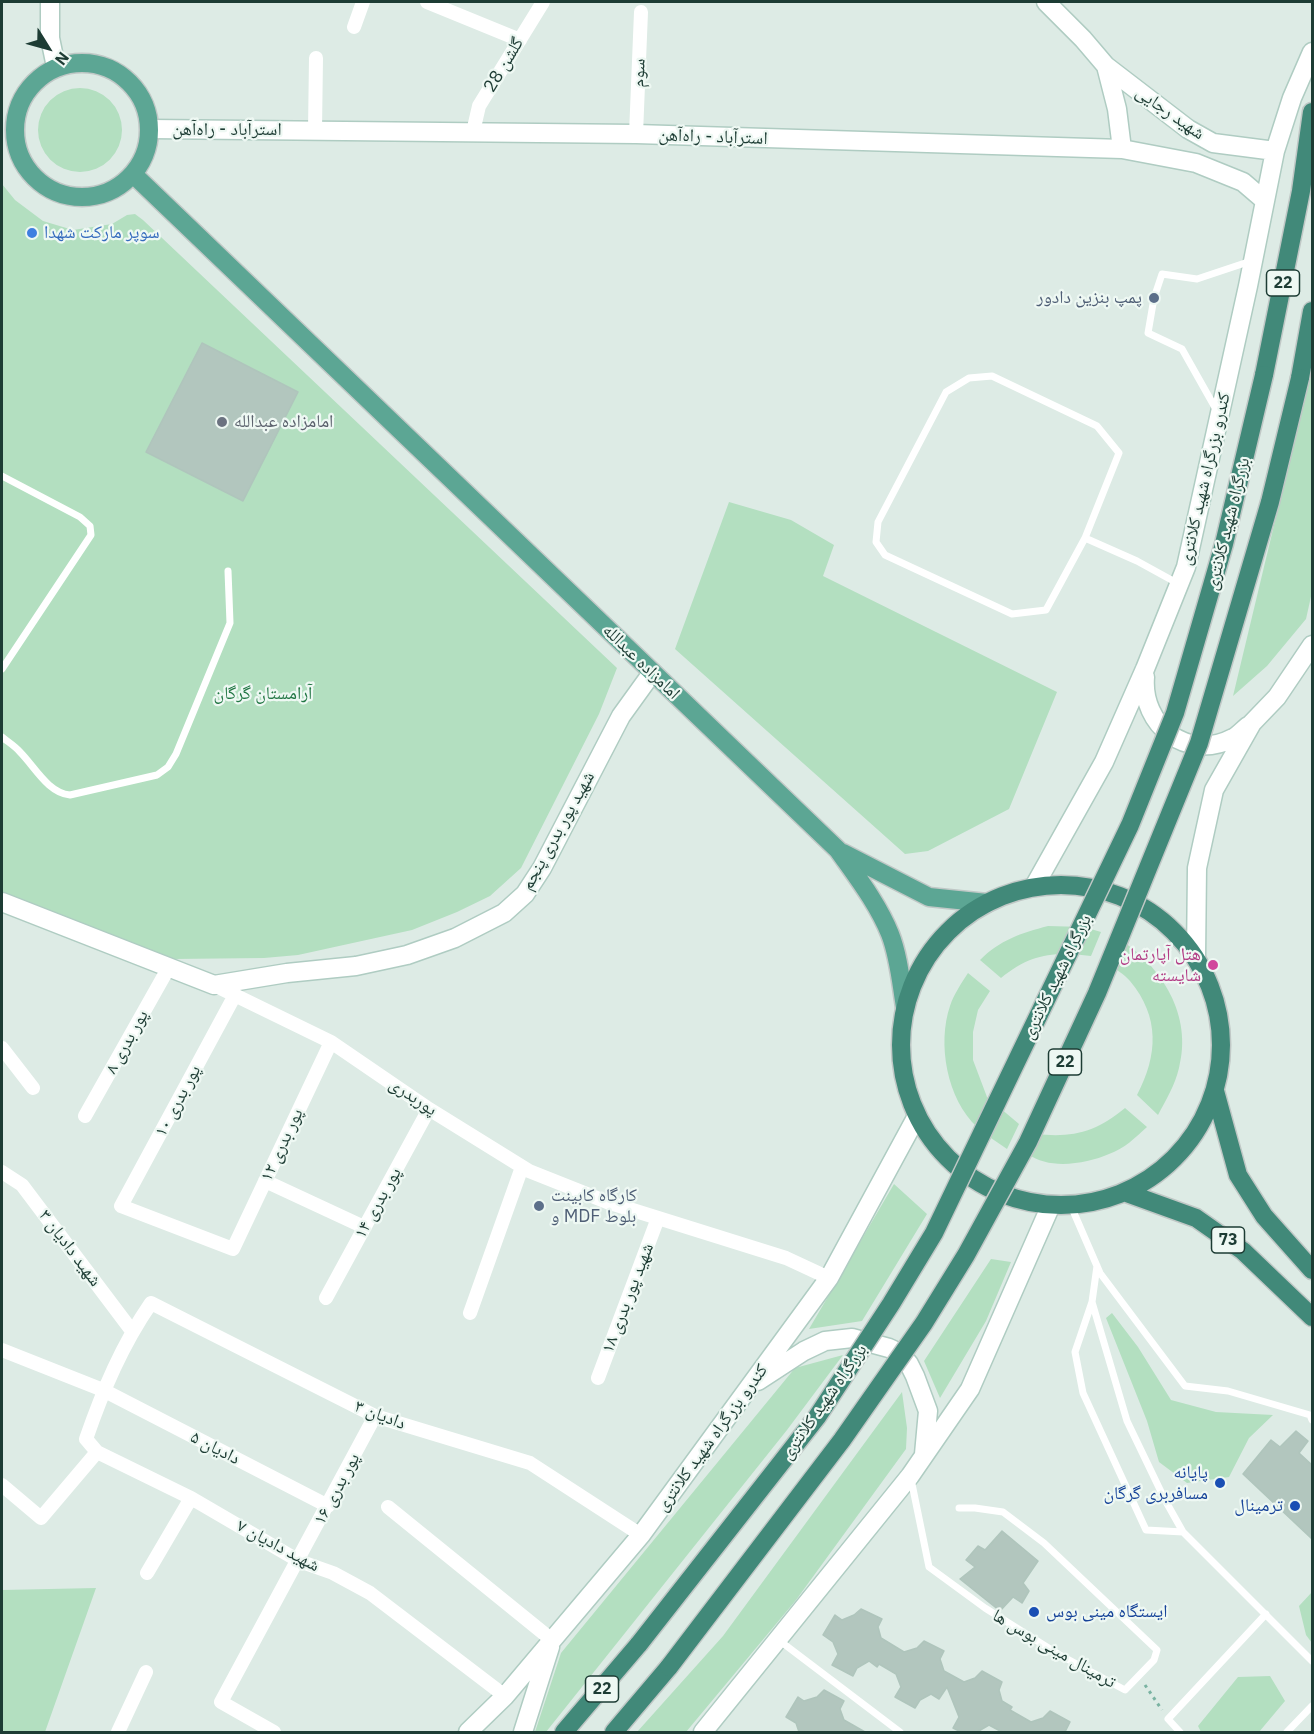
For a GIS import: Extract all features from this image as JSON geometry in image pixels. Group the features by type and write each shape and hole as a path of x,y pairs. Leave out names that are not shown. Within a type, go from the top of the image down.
{"highway":[{"name":"بزرگراه شهید کلانتری","path":"564,1732 639,1644 817,1417 891,1304 939,1223 1130,825 1175,713 1224,544 1264,375 1301,191 1312,112"},
{"name":"بزرگراه شهید کلانتری","path":"614,1732 669,1666 842,1440 924,1323 966,1255 1028,1142 1097,993 1198,743 1270,502 1300,378 1312,311"},
{"path":"1066,884 1096,888 1165,922 1196,958 1212,989 1220,1020 1221,1061 1215,1091 1196,1131 1171,1162 1157,1173 1124,1192 1071,1206 1033,1203 1001,1195 981,1185 941,1152 928,1135 908,1095 902,1070 901,1029 905,1007 913,983 937,943 966,916 987,903 1035,885 1066,884"},
{"name":"73","path":"1215,1091 1238,1175 1264,1216 1312,1270"},
{"name":"73","path":"1124,1192 1196,1218 1243,1251 1312,1317"}],"main road":[{"path":"50,2 50,38 56,67"},
{"name":"شهید رجایی","path":"1046,2 1106,66 1188,129 1213,143 1275,151"},
{"name":"کندرو بزرگراه شهید کلانتری","path":"1035,885 1104,762 1186,567 1275,151 1292,98 1312,52"},
{"path":"74,62 93,63 111,68 127,79 139,93 147,110 150,129 148,145 142,161 133,174 121,185 106,193 90,197 74,197 44,186 27,168 8,130 26,93 39,78 56,67 74,62"},
{"name":"شهید رجایی","path":"1106,66 1117,109 1122,148"},
{"name":"استرآباد - راه‌آهن","path":"150,129 636,134 1122,148 1196,163 1243,182 1264,200"},
{"path":"1196,163 1204,138"},
{"name":"امامزاده عبدالله","path":"133,174 838,850 870,897 890,934 905,1007"},
{"path":"1145,669 1144,692 1151,715 1167,733 1188,743 1211,745 1234,738 1252,723 1277,697 1312,645"},
{"name":"شهید پور بدری پنجم","path":"214,985 287,972 356,966 407,955 455,938 504,913 525,894 542,868 621,716 652,673"},
{"path":"1196,958 1197,868 1214,790 1252,723"},
{"name":"امامزاده عبدالله","path":"838,850 929,897 987,903"},
{"name":"پوربدری","path":"2,902 214,985"},
{"name":"کندرو بزرگراه شهید کلانتری","path":"468,1732 505,1696 640,1535 829,1278 917,1116"},
{"path":"703,1732 910,1476 970,1389 1051,1205"},
{"path":"750,1386 804,1351 825,1341 852,1338 889,1348 900,1353 909,1364 928,1412 924,1455"},
{"path":"523,1732 552,1640"}],"street":[{"path":"354,27 363,2"},
{"path":"427,2 520,40"},
{"name":"گلشن 28","path":"473,132 480,106 543,2"},
{"name":"سوم","path":"636,134 641,12"},
{"path":"315,130 316,58"},
{"name":"پور بدری ۸","path":"85,1116 169,967"},
{"name":"پوربدری","path":"214,985 331,1042 429,1109 522,1167 607,1202 786,1258 829,1278"},
{"name":"پور بدری ۱۰","path":"233,1249 121,1206 235,995"},
{"name":"پور بدری ۱۲","path":"233,1249 331,1042"},
{"path":"2,1048 33,1088"},
{"name":"پور بدری ۱۴","path":"326,1298 429,1109"},
{"path":"470,1313 522,1167"},
{"name":"۳ شهید دادیان","path":"2,1172 22,1185 132,1331"},
{"path":"265,1181 364,1227"},
{"name":"شهید پور بدری ۱۸","path":"598,1378 658,1218"},
{"name":"دادیان ۳","path":"132,1331 152,1303 375,1416 530,1463 640,1535"},
{"path":"2,1485 41,1518 97,1452 86,1439 103,1390 132,1331"},
{"name":"دادیان ۵","path":"2,1350 103,1390 328,1506"},
{"name":"پور بدری ۱۶","path":"274,1732 221,1702 299,1561 375,1416"},
{"name":"شهید دادیان ۷","path":"97,1452 191,1498 299,1561 333,1574 370,1593 505,1696"},
{"path":"147,1573 191,1498"},
{"path":"388,1507 552,1640"},
{"path":"118,1732 146,1672"}],"lane":[{"path":"1219,416 1182,349 1148,333 1154,298 1162,274 1197,279 1253,260"},
{"path":"992,376 1096,426 1119,453 1084,538 1046,610 1012,614 885,555 876,542 878,522 946,392 969,378 992,376"},
{"path":"2,476 80,517 90,526 91,535 2,669"},
{"path":"1084,538 1137,561 1179,584"},
{"path":"2,737 19,750 53,789 61,794 70,795 157,775 168,767 176,754 230,623 228,571"},
{"path":"1071,1206 1100,1273 1185,1386 1228,1391 1312,1415"},
{"path":"1097,1266 1092,1302 1075,1352 1083,1393 1146,1530 1183,1532"},
{"path":"1092,1302 1127,1421 1183,1532 1312,1661"},
{"name":"ترمینال مینی بوس ها","path":"910,1476 929,1567 985,1608 1058,1654 1125,1690 1154,1660 1157,1650 1044,1543 1003,1512 959,1508"},
{"path":"1180,1732 1168,1719 1266,1614"},
{"path":"778,1639 900,1732"},
{"path":"1287,1732 1312,1706"}],"path":[{"path":"1139,1676 1168,1719"}],"green space":[{"path":"80,88 103,95 115,107 122,130 115,153 103,165 80,172 57,165 45,153 38,130 45,107 57,95"},
{"name":"آرامستان گرگان","path":"2,184 15,200 43,221 73,230 112,224 127,215 135,214 143,220 617,668 599,714 521,868 490,896 412,930 298,955 264,958 173,959 2,892"},
{"path":"1312,367 1312,592 1306,619 1267,666 1233,696"},
{"path":"729,502 791,520 834,545 823,576 1057,692 1009,809 928,851 905,854 675,649"},
{"path":"1048,926 1084,927 1101,932 1091,956 1054,954 1043,956 1022,964 1001,978 980,960 995,947 1011,938"},
{"path":"1119,939 1148,963 1161,978 1178,1011 1182,1030 1179,1068 1158,1115 1137,1095 1149,1065 1153,1036 1147,1008 1140,995 1128,978 1108,963"},
{"path":"968,973 990,991 978,1010 973,1032 973,1060 987,1097 1019,1124 1007,1149 980,1130 967,1115 958,1102 947,1070 946,1021 954,997"},
{"path":"1125,1108 1147,1127 1114,1152 1100,1158 1068,1164 1046,1162 1028,1154 1036,1134 1061,1135 1084,1132 1104,1123"},
{"path":"894,1184 927,1214 862,1321 809,1329"},
{"path":"991,1259 1011,1262 986,1321 940,1398 924,1361"},
{"path":"1112,1313 1138,1347 1171,1400 1216,1412 1273,1415 1249,1438 1229,1477 1187,1483 1159,1462 1147,1421 1106,1318"},
{"path":"843,1355 787,1430 546,1732 535,1732 561,1653 795,1368"},
{"path":"902,1392 907,1428 906,1449 796,1600 686,1732 637,1732 723,1636"},
{"path":"96,1588 45,1732 2,1732 2,1590"},
{"path":"1312,1592 1312,1643 1306,1635 1299,1606"},
{"path":"1270,1676 1285,1701 1259,1732 1201,1732 1198,1726 1238,1677"}],"building":[{"name":"امامزاده عبدالله","path":"202,343 298,392 243,501 146,452"},
{"name":"ترمینال","path":"1296,1431 1308,1441 1299,1453 1312,1465 1312,1539 1243,1474 1271,1440 1280,1447"},
{"path":"1002,1531 1038,1561 1023,1583 1029,1591 1022,1603 1013,1597 1000,1611 960,1579 975,1567 966,1560 978,1546 985,1550"},
{"path":"861,1609 882,1619 878,1627 881,1638 904,1652 917,1648 924,1641 944,1651 940,1659 944,1671 964,1682 975,1678 982,1671 1002,1682 999,1690 1002,1701 1012,1707 1010,1710 1031,1722 1043,1718 1050,1711 1070,1722 1065,1732 1002,1732 989,1725 977,1732 961,1732 953,1728 959,1717 947,1687 939,1699 931,1694 920,1700 915,1708 895,1697 901,1687 896,1674 879,1664 877,1667 869,1661 857,1668 853,1676 832,1665 838,1654 833,1642 823,1635 835,1615 842,1620"},
{"path":"824,1690 844,1701 840,1709 844,1720 865,1732 799,1732 796,1723 786,1717 798,1697 804,1701 817,1697"}],"place":[{"name":"سوپر مارکت شهدا","path":"32,233"},
{"name":"پمپ بنزین دادور","path":"1154,298"},
{"name":"امامزاده عبدالله","path":"222,422"},
{"name":"هتل آپارتمان شایسته","path":"1213,965"},
{"name":"کارگاه کابینت و MDF بلوط","path":"539,1206"},
{"name":"پایانه مسافربری گرگان","path":"1220,1483"},
{"name":"ترمینال","path":"1295,1506"},
{"name":"ایستگاه مینی بوس","path":"1034,1612"}]}
